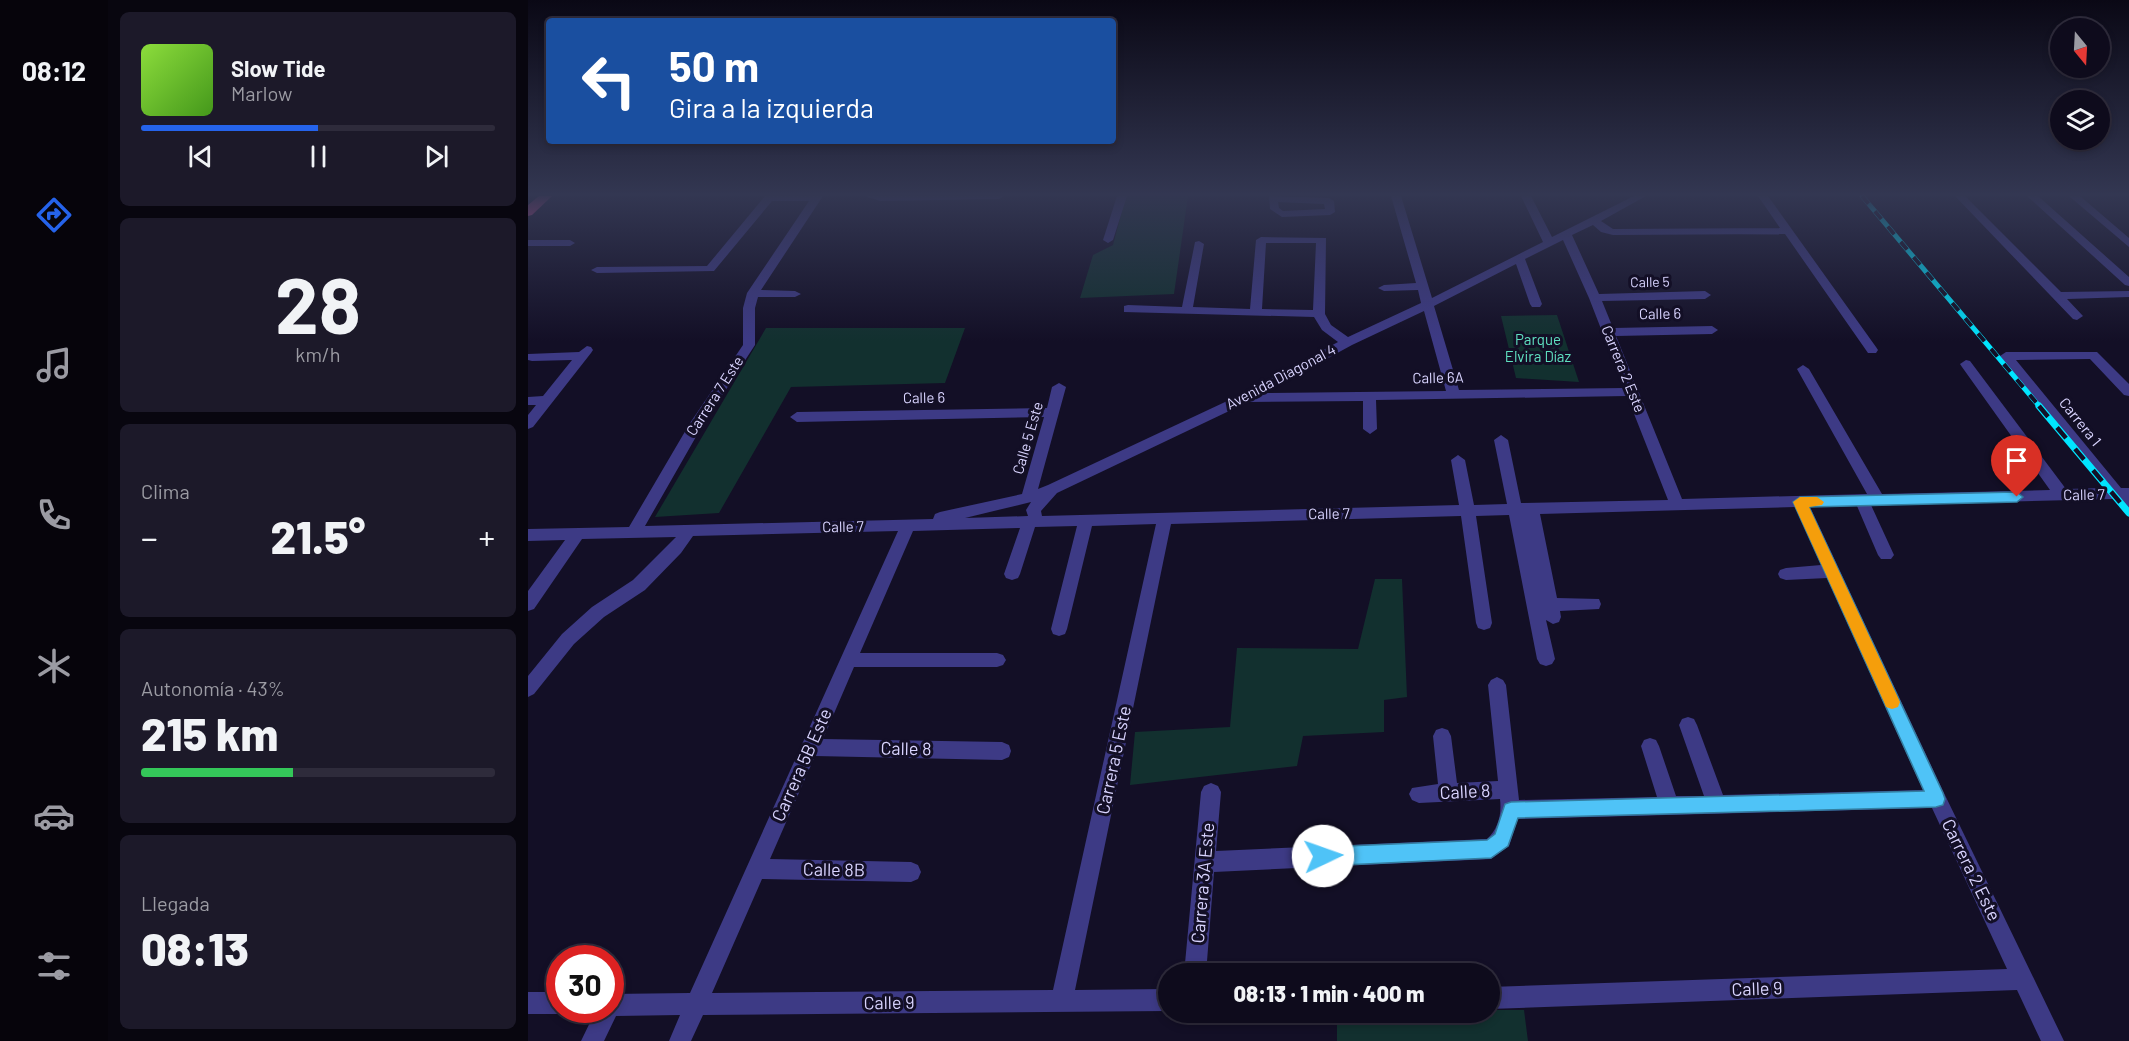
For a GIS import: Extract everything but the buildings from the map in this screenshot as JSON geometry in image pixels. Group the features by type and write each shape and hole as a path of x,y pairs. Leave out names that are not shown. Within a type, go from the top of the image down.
{"street":[{"path":"597,270 710,268 730,245"},
{"name":"Carrera 7 Este","path":"634,532 695,426 749,345 749,308 753,293 785,245"},
{"path":"1186,310 1199,245"},
{"path":"1256,311 1262,245"},
{"path":"1322,245 1319,314 1322,322 1332,334 1347,342"},
{"path":"1410,245 1454,395"},
{"name":"Avenida Diagonal 4","path":"908,525 1028,498 1053,489 1245,398 1347,342 1427,305 1546,245"},
{"name":"Carrera 2 Este","path":"1571,245 1595,298 1677,505"},
{"path":"1797,245 1872,350"},
{"path":"2008,245 2077,316"},
{"path":"2086,245 2129,283"},
{"path":"1519,257 1536,304"},
{"path":"1384,288 1422,286"},
{"path":"753,293 795,294"},
{"path":"2058,296 2129,294"},
{"name":"Calle 5","path":"1595,298 1705,295"},
{"path":"1128,309 1319,314"},
{"name":"Calle 6","path":"1608,332 1712,330"},
{"path":"528,424 584,353 532,357"},
{"name":"Carrera 1","path":"2129,392 2093,355 2006,356 2123,493 2129,508"},
{"path":"1966,364 2063,496"},
{"path":"1803,369 1878,500"},
{"name":"Calle 5 Este","path":"1028,498 1059,387"},
{"name":"Calle 6A","path":"1245,398 1633,392"},
{"path":"1369,396 1370,429"},
{"path":"528,401 547,400"},
{"name":"Calle 6","path":"797,417 1052,412"},
{"path":"1501,440 1546,659"},
{"path":"1458,459 1484,623"},
{"path":"1012,574 1033,522 1033,510 1053,489"},
{"name":"Calle 7","path":"528,535 2123,493"},
{"path":"1862,501 1886,555"},
{"name":"Carrera 2 Este","path":"1800,502 1936,799 2053,1041"},
{"path":"1532,509 1533,525 1552,611 1593,604"},
{"name":"Carrera 5 Este","path":"1062,1001 1165,518"},
{"path":"1059,629 1086,520"},
{"name":"Carrera 5B Este","path":"680,1041 908,525"},
{"path":"528,689 568,639 598,612 639,585 676,549 689,531"},
{"path":"528,604 578,534"},
{"path":"1786,573 1832,571"},
{"path":"848,660 997,660"},
{"path":"1204,862 1491,849 1502,840 1511,810 1497,685"},
{"path":"1688,724 1717,805"},
{"path":"1442,736 1449,793"},
{"path":"1650,746 1669,806"},
{"name":"Calle 8","path":"810,747 1002,751"},
{"name":"Calle 8","path":"1419,794 1510,790"},
{"name":"Carrera 3A Este","path":"1196,963 1211,792"},
{"name":"Calle 8","path":"1511,810 1936,799"},
{"name":"Calle 8B","path":"756,868 911,872"},
{"name":"Calle 9","path":"1500,998 2024,979"},
{"name":"Calle 9","path":"624,1005 1158,1000"},
{"path":"528,1003 546,1003"},
{"path":"592,1041 601,1023"}],"green space":[{"path":"1113,245 1181,245 1174,294 1080,298 1093,255"},
{"name":"Parque Elvira Díaz","path":"1557,315 1579,382 1516,378 1501,316"},
{"path":"766,328 965,328 945,383 791,387 719,513 655,517"},
{"path":"1375,579 1402,579 1407,697 1384,700 1384,732 1303,736 1297,766 1130,785 1135,732 1230,727 1237,648 1358,649"},
{"path":"1500,1010 1524,1010 1528,1041 1337,1041 1337,1023 1500,1023"}],"railway":[{"path":"1903,245 2040,407"},
{"path":"2039,406 2129,513"}],"slow traffic":[{"path":"1817,502 1800,502 1892,702"}],"route":[{"path":"1323,856 1491,849 1502,840 1511,810 1936,799 1800,502 2017,497"}]}
